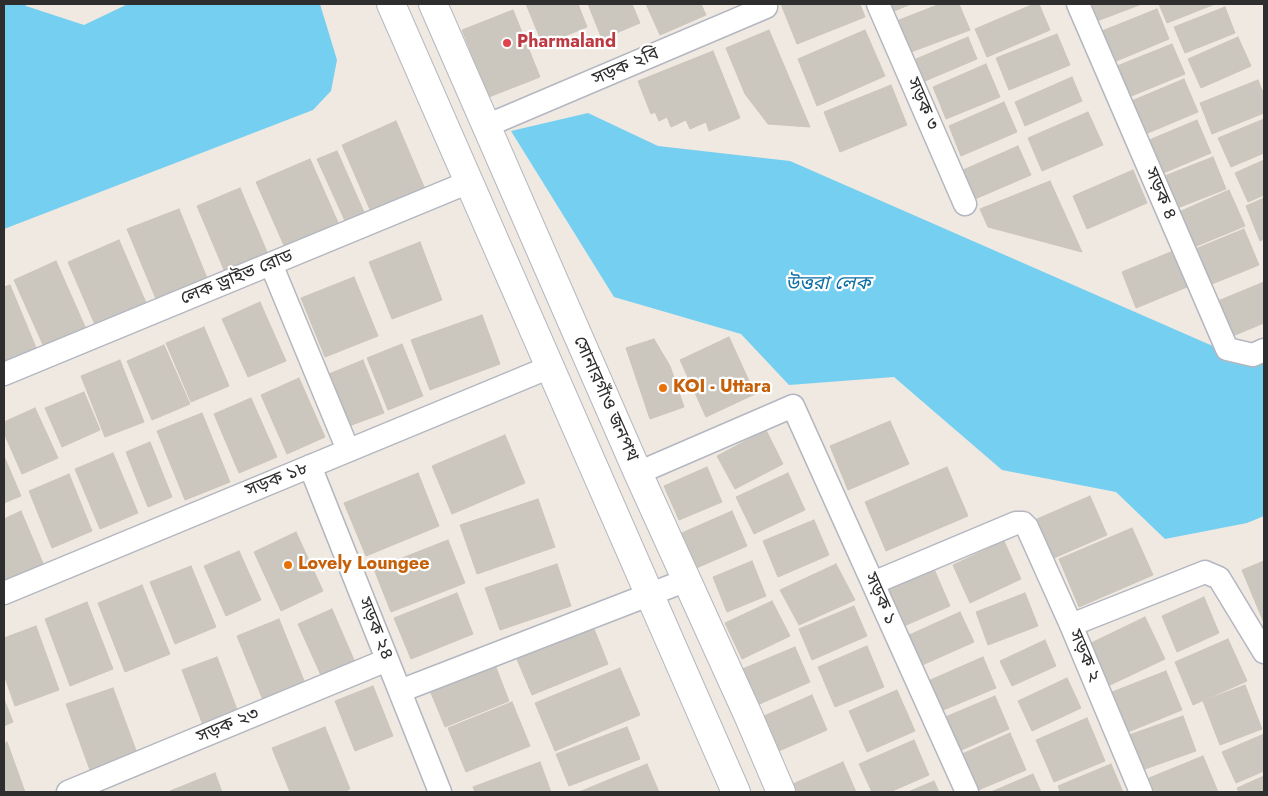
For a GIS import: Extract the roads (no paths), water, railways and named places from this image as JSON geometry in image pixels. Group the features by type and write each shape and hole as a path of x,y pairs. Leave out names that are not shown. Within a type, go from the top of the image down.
{"main road":[{"path":"391,4 736,792"},
{"name":"সোনারগাঁও জনপথ","path":"432,4 638,473 781,792"}],"street":[{"name":"সড়ক ৩","path":"878,4 965,204"},
{"name":"সড়ক ৪","path":"1078,4 1227,349 1253,355 1264,350"},
{"name":"সড়ক ২বি","path":"486,126 766,7"},
{"name":"লেক ড্রাইভ রোড","path":"4,374 469,182"},
{"path":"271,264 348,450"},
{"name":"সড়ক ১৮","path":"4,593 550,367"},
{"name":"সড়ক ১","path":"638,473 793,406 967,792"},
{"name":"সড়ক ২৪","path":"310,466 440,792"},
{"name":"সড়ক ২","path":"873,583 1016,523 1023,523 1027,528 1070,625 1141,792"},
{"path":"1070,625 1205,572 1219,578 1264,648"},
{"path":"400,691 687,580"},
{"name":"সড়ক ২৩","path":"68,792 387,660"}],"water":[{"path":"4,4 25,4 26,6 84,25 128,4 320,4 337,60 331,91 313,110 4,229"},
{"name":"উত্তরা লেক","path":"588,113 658,146 790,161 1247,361 1264,355 1264,516 1247,523 1165,539 1116,492 1002,470 894,377 789,385 741,334 614,297 511,131"}],"place":[{"name":"Pharmaland","path":"507,43"},
{"name":"KOI - Uttara","path":"663,388"},
{"name":"Lovely Loungee","path":"288,565"}]}
